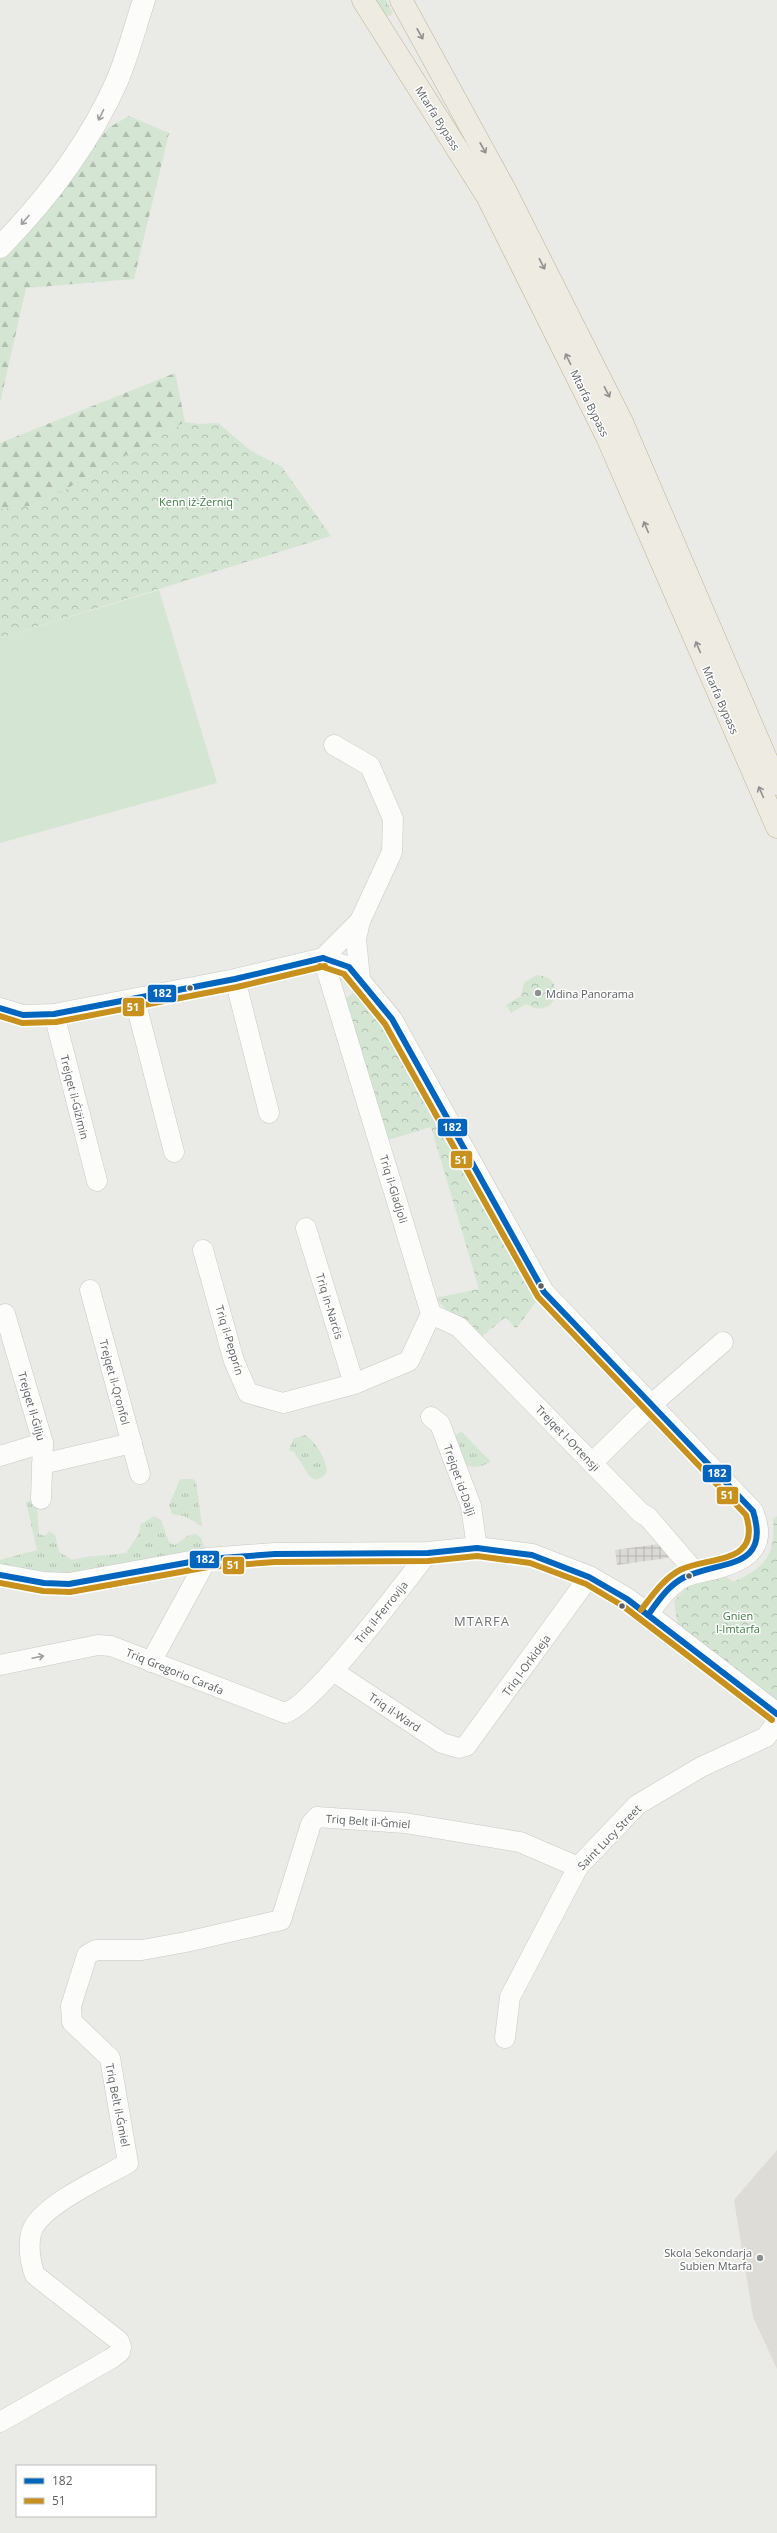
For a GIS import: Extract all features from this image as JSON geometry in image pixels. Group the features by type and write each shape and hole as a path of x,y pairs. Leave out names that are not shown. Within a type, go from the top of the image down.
{"highway":[{"name":"Mtarfa Bypass","path":"363,0 494,210 607,437 777,827"},
{"name":"Mtarfa Bypass","path":"402,0 504,188 622,422 777,784"}],"street":[{"path":"0,247 48,194 75,157 99,119 118,80 144,0"},
{"path":"334,744 370,766 393,819 392,852 360,921 356,939 360,978"},
{"path":"0,1008 23,1015 54,1014 135,1000 236,979 323,958 360,921"},
{"path":"323,958 349,967 360,978 392,1019 544,1292 753,1511 757,1520 758,1542 752,1551 732,1564 696,1573 676,1584 660,1598 648,1616"},
{"name":"Triq il-Gladjoli","path":"323,958 431,1314"},
{"path":"236,979 269,1113"},
{"path":"135,1000 174,1152"},
{"name":"Trejqet il-Ġiżimin","path":"54,1014 97,1181"},
{"name":"Triq in-Narċis","path":"306,1228 354,1384"},
{"name":"Triq il-Pepprin","path":"203,1250 234,1361 248,1393 283,1404 354,1384"},
{"name":"Trejqet il-Qronfol","path":"90,1290 140,1474"},
{"name":"Trejqet il-Ġilju","path":"6,1314 43,1443 41,1499"},
{"path":"354,1384 409,1361 431,1314"},
{"name":"Trejqet l-Ortensji","path":"431,1314 459,1327 641,1513 648,1517 696,1573"},
{"path":"592,1463 652,1404 723,1342"},
{"name":"Trejqet id-Dalji","path":"431,1417 440,1424 472,1506 477,1548"},
{"path":"0,1456 43,1443"},
{"path":"42,1464 132,1443"},
{"path":"0,1575 44,1583 69,1584 207,1559 275,1554 428,1552 477,1548 532,1555 590,1577 627,1599 777,1714"},
{"name":"Triq il-Ferrovija","path":"333,1671 428,1552"},
{"path":"152,1662 207,1559"},
{"name":"Triq l-Orkideja","path":"458,1748 472,1740 590,1577"},
{"name":"Triq Gregorio Carafa","path":"0,1665 98,1645 111,1646 285,1713 297,1708 333,1671"},
{"name":"Triq il-Ward","path":"333,1671 442,1743 458,1748"},
{"name":"Saint Lucy Street","path":"505,2038 510,1997 578,1867 637,1805 701,1767 766,1737 777,1722"},
{"name":"Triq Belt il-Ġmiel","path":"0,2422 112,2358 120,2352 121,2347 119,2341 35,2275 29,2259 33,2228 56,2204 128,2162 110,2058 72,2022 71,2006 87,1955 96,1950 142,1950 186,1942 281,1920 311,1824 314,1819 320,1817 405,1823 520,1842 578,1867"}],"shaded area":[{"path":"666,1543 668,1558 617,1565 615,1550"},
{"name":"Skola Sekondarja Subien Mtarfa","path":"777,2150 777,2369 753,2317 734,2200"}],"green space":[{"path":"372,0 386,0 393,14 384,18"},
{"path":"129,116 169,133 134,279 26,288 0,403 0,259 55,199 108,128"},
{"path":"175,373 185,422 38,505 0,509 0,443"},
{"name":"Kenn iż-Żerniq","path":"185,422 200,424 218,423 250,450 282,467 331,536 0,638 0,509 38,505"},
{"path":"159,590 217,783 0,843 0,638"},
{"path":"536,975 547,977 553,983 556,990 555,997 545,1008 536,1008 526,1004 511,1013 506,1005 521,996 524,983"},
{"path":"361,988 392,1035 537,1300 516,1329 506,1317 477,1340 435,1298 479,1289 431,1127 388,1140 343,1000"},
{"path":"461,1431 491,1462 482,1466 474,1467 464,1464 458,1453 453,1438"},
{"path":"305,1435 317,1446 326,1466 327,1471 324,1476 316,1480 310,1477 294,1452 289,1450 293,1439"},
{"path":"180,1479 193,1479 196,1482 202,1526 184,1516 172,1514 169,1505"},
{"path":"36,1498 39,1534 45,1536 49,1531 55,1535 59,1552 72,1560 85,1557 126,1553 138,1535 141,1524 154,1516 161,1520 169,1542 175,1545 189,1535 196,1534 201,1538 205,1548 72,1575 0,1568 0,1560 37,1550 26,1502"},
{"name":"Gnien l-Imtarfa","path":"777,1516 777,1700 678,1626 674,1601 694,1580 723,1575 733,1582 754,1571 761,1565 770,1551 773,1542 773,1519"}],"transit line":[{"name":"182","path":"323,958 349,967 392,1019 544,1292 753,1511 757,1530 755,1544 748,1554 726,1565 697,1572 678,1581 660,1599 648,1615"},
{"name":"182","path":"0,1008 23,1015 54,1014 235,979 323,958"},
{"name":"51","path":"320,966 344,974 385,1024 538,1297 746,1515 749,1531 747,1543 740,1551 718,1560 680,1570 663,1583 641,1610"},
{"name":"51","path":"0,1016 22,1023 56,1022 237,987 325,966"},
{"name":"182","path":"0,1575 44,1583 69,1584 207,1559 275,1554 428,1553 477,1548 532,1555 589,1577 627,1599 777,1714"},
{"name":"51","path":"0,1583 43,1591 70,1592 208,1567 275,1562 428,1561 477,1556 530,1563 586,1584 623,1606 772,1720"}],"place":[{"name":"Mdina Panorama","path":"538,993"},
{"name":"Skola Sekondarja Subien Mtarfa","path":"760,2258"}],"district":[{"name":"MTARFA","path":"482,1621"}]}
